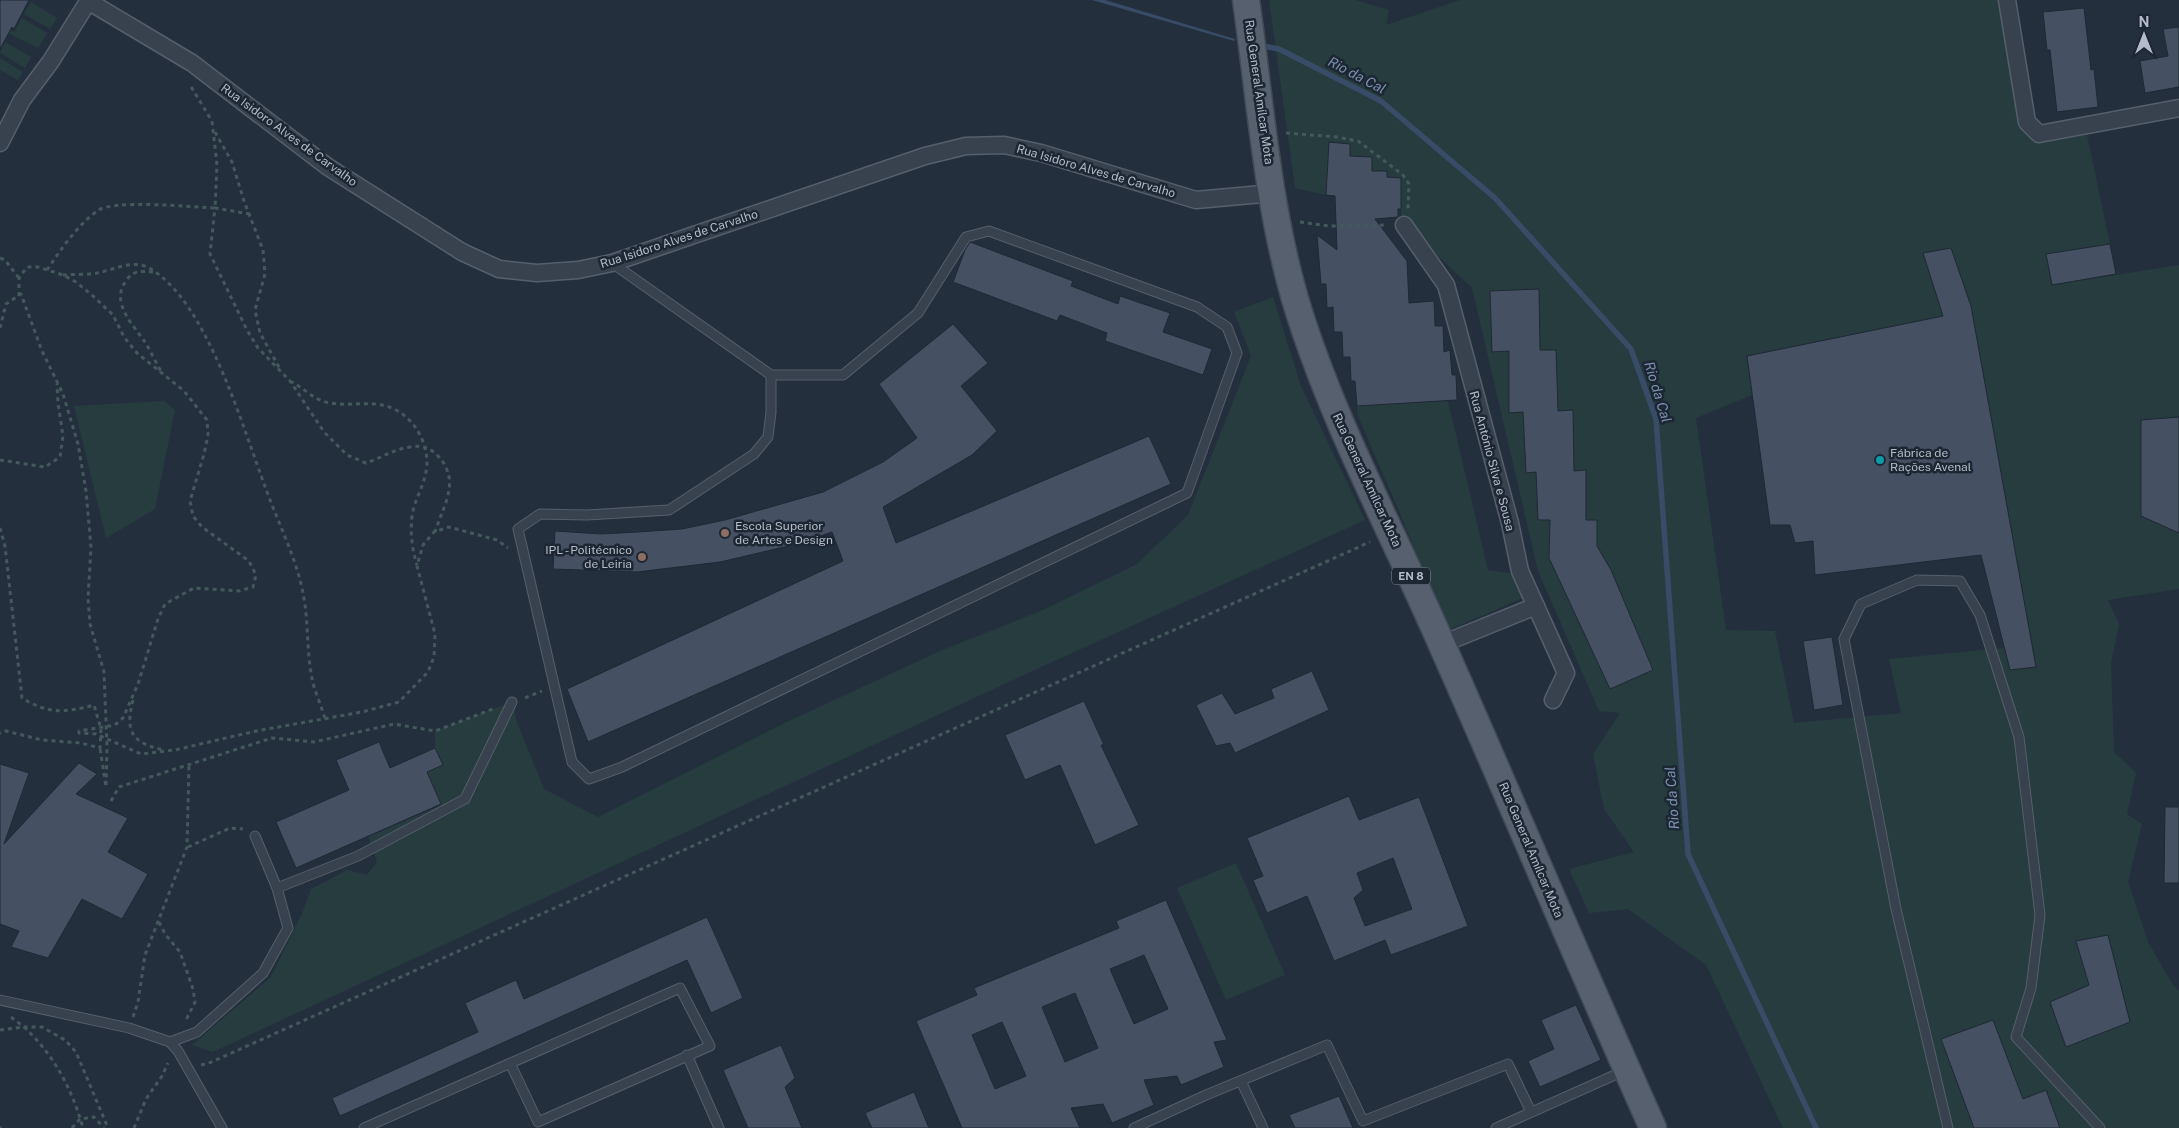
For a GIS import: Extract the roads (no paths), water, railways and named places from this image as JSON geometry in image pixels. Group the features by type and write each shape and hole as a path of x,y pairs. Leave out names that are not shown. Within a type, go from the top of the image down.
{"main road":[{"name":"Rua General Amílcar Mota","path":"1246,3 1272,193 1295,296 1314,356 1331,401 1442,644 1653,1128"}],"street":[{"path":"2007,0 2027,122 2039,134 2179,108"},
{"path":"0,143 22,100 51,61 89,1"},
{"name":"Rua Isidoro Alves de Carvalho","path":"89,1 183,58 328,167 462,252 499,269 537,273 578,270 612,263 925,156 966,146 1004,146 1041,153 1196,200 1272,193"},
{"name":"Rua António Silva e Sousa","path":"1404,225 1446,285 1510,523 1520,571 1566,673 1553,700"},
{"path":"1442,644 1536,606"}],"lane":[{"path":"612,263 771,375 843,375 918,313 966,237 989,231 1197,307 1228,327 1237,353 1187,493 622,767 589,779 572,762 518,529 540,514 587,515 669,510 754,454 768,437 771,375"},
{"path":"1948,1128 1896,909 1844,639 1861,604 1917,580 1960,581 1980,615 2019,737 2040,914 2031,988 2016,1036 2100,1128"},
{"path":"277,888 358,856 465,799 512,702"},
{"path":"170,1042 197,1032 266,970 288,928 277,888 255,836"},
{"path":"364,1128 510,1063 680,988 710,1046 538,1122 510,1063"},
{"path":"0,1000 129,1028 170,1042 178,1051 222,1128"},
{"path":"1134,1128 1327,1045 1365,1125 1508,1064 1530,1112"},
{"path":"687,1055 719,1128"},
{"path":"1496,1128 1627,1070"},
{"path":"1241,1081 1263,1128"}],"water":[{"path":"1092,0 1105,0 1235,39 1234,41"}],"waterway":[{"name":"Rio da Cal","path":"1259,45 1279,49 1381,101 1495,198 1631,349 1656,419 1688,854 1816,1128"}],"place":[{"name":"Fábrica de Rações Avenal","path":"1880,460"},
{"name":"Escola Superior de Artes e Design","path":"725,533"},
{"name":"IPL - Politécnico de Leiria","path":"642,557"}]}
